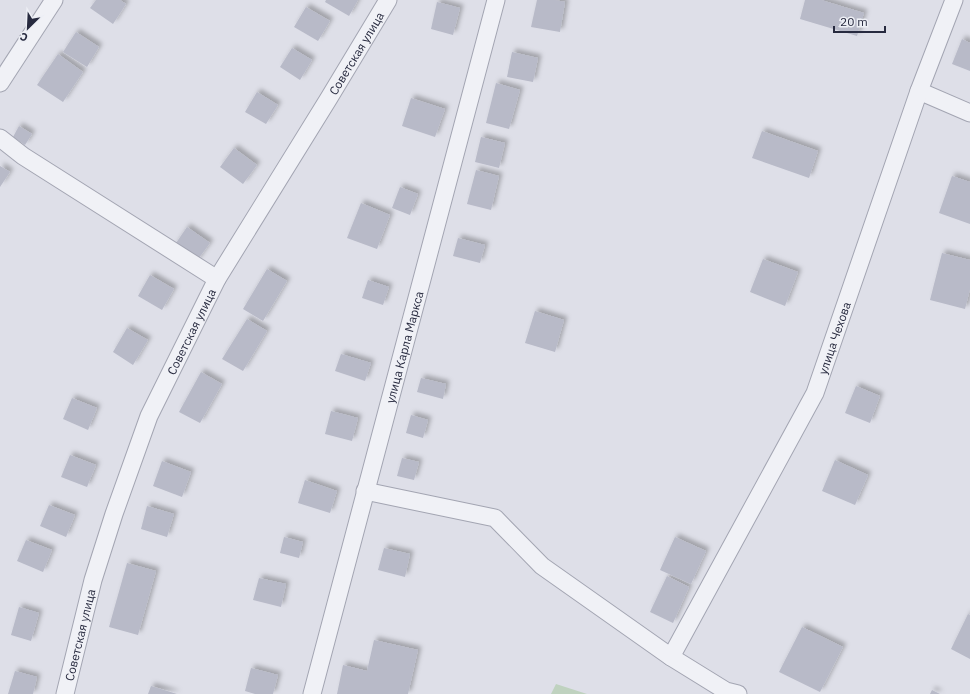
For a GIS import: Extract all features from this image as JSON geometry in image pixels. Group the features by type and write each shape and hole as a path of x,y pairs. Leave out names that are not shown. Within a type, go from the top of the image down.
{"street":[{"path":"0,83 54,0"},
{"name":"Советская улица","path":"65,694 93,580 114,514 149,416 217,279 388,0"},
{"name":"улица Карла Маркса","path":"312,694 496,0"},
{"name":"улица Чехова","path":"671,657 815,393 919,91 954,0"},
{"path":"919,91 970,113"},
{"path":"0,138 23,156 217,279"},
{"path":"365,491 494,518 542,566 671,657 726,692 738,694"}],"green space":[{"path":"556,684 587,694 551,694"}],"building":[{"path":"96,0 120,0 126,4 113,24 90,8"},
{"path":"326,0 358,0 349,16 325,2"},
{"path":"537,0 555,0 565,2 560,32 531,27"},
{"path":"805,0 821,0 864,13 857,36 800,19"},
{"path":"437,2 460,8 453,35 431,29"},
{"path":"306,7 330,21 318,41 294,27"},
{"path":"76,32 99,47 87,67 63,52"},
{"path":"962,39 970,43 970,71 952,64"},
{"path":"292,48 312,60 300,80 280,67"},
{"path":"512,52 538,58 533,82 507,77"},
{"path":"58,54 83,72 63,102 37,85"},
{"path":"496,83 520,90 509,129 486,123"},
{"path":"257,92 278,105 266,124 245,112"},
{"path":"411,98 445,109 435,137 402,126"},
{"path":"19,126 32,134 25,145 13,137"},
{"path":"762,131 818,151 809,178 752,158"},
{"path":"481,137 505,143 499,168 475,162"},
{"path":"234,148 257,165 243,184 220,167"},
{"path":"0,166 10,172 0,187"},
{"path":"476,170 499,176 491,210 467,204"},
{"path":"952,176 970,182 970,224 939,213"},
{"path":"400,187 418,194 410,215 392,208"},
{"path":"361,203 390,215 377,249 347,238"},
{"path":"187,227 210,243 196,262 174,246"},
{"path":"458,238 485,245 480,263 453,256"},
{"path":"942,253 970,260 970,289 965,309 930,300"},
{"path":"763,259 798,272 785,306 750,292"},
{"path":"267,269 287,281 263,321 243,309"},
{"path":"150,275 174,289 162,310 138,296"},
{"path":"368,280 389,287 383,305 362,298"},
{"path":"535,311 564,320 555,352 525,343"},
{"path":"247,319 267,331 243,371 222,359"},
{"path":"127,328 148,340 133,365 113,352"},
{"path":"341,354 371,363 365,381 335,371"},
{"path":"201,372 222,384 200,423 179,412"},
{"path":"421,378 446,384 443,399 417,392"},
{"path":"856,386 880,396 870,423 845,413"},
{"path":"72,398 97,408 88,430 63,419"},
{"path":"331,411 358,418 352,441 325,434"},
{"path":"411,415 428,420 423,438 406,433"},
{"path":"70,455 96,465 87,487 61,477"},
{"path":"402,458 419,462 414,480 397,476"},
{"path":"835,460 868,475 855,505 822,491"},
{"path":"162,461 191,472 182,497 153,486"},
{"path":"305,480 337,491 330,513 298,503"},
{"path":"49,505 75,515 66,537 40,526"},
{"path":"147,506 174,514 167,537 141,529"},
{"path":"284,537 303,542 299,558 280,553"},
{"path":"675,537 706,551 691,584 660,570"},
{"path":"26,540 52,550 43,572 17,561"},
{"path":"384,548 410,554 405,577 378,570"},
{"path":"127,563 156,571 138,635 109,627"},
{"path":"667,576 689,587 673,623 650,612"},
{"path":"259,578 286,584 281,607 253,600"},
{"path":"19,607 39,613 31,641 11,635"},
{"path":"968,614 970,615 970,659 951,649"},
{"path":"802,627 843,647 820,692 779,672"},
{"path":"374,640 418,650 408,694 337,694 343,665 367,671"},
{"path":"251,668 278,675 273,694 255,694 245,691"},
{"path":"15,671 37,677 33,694 8,694"},
{"path":"151,686 177,694 148,694"},
{"path":"932,690 940,694 930,694"}]}
